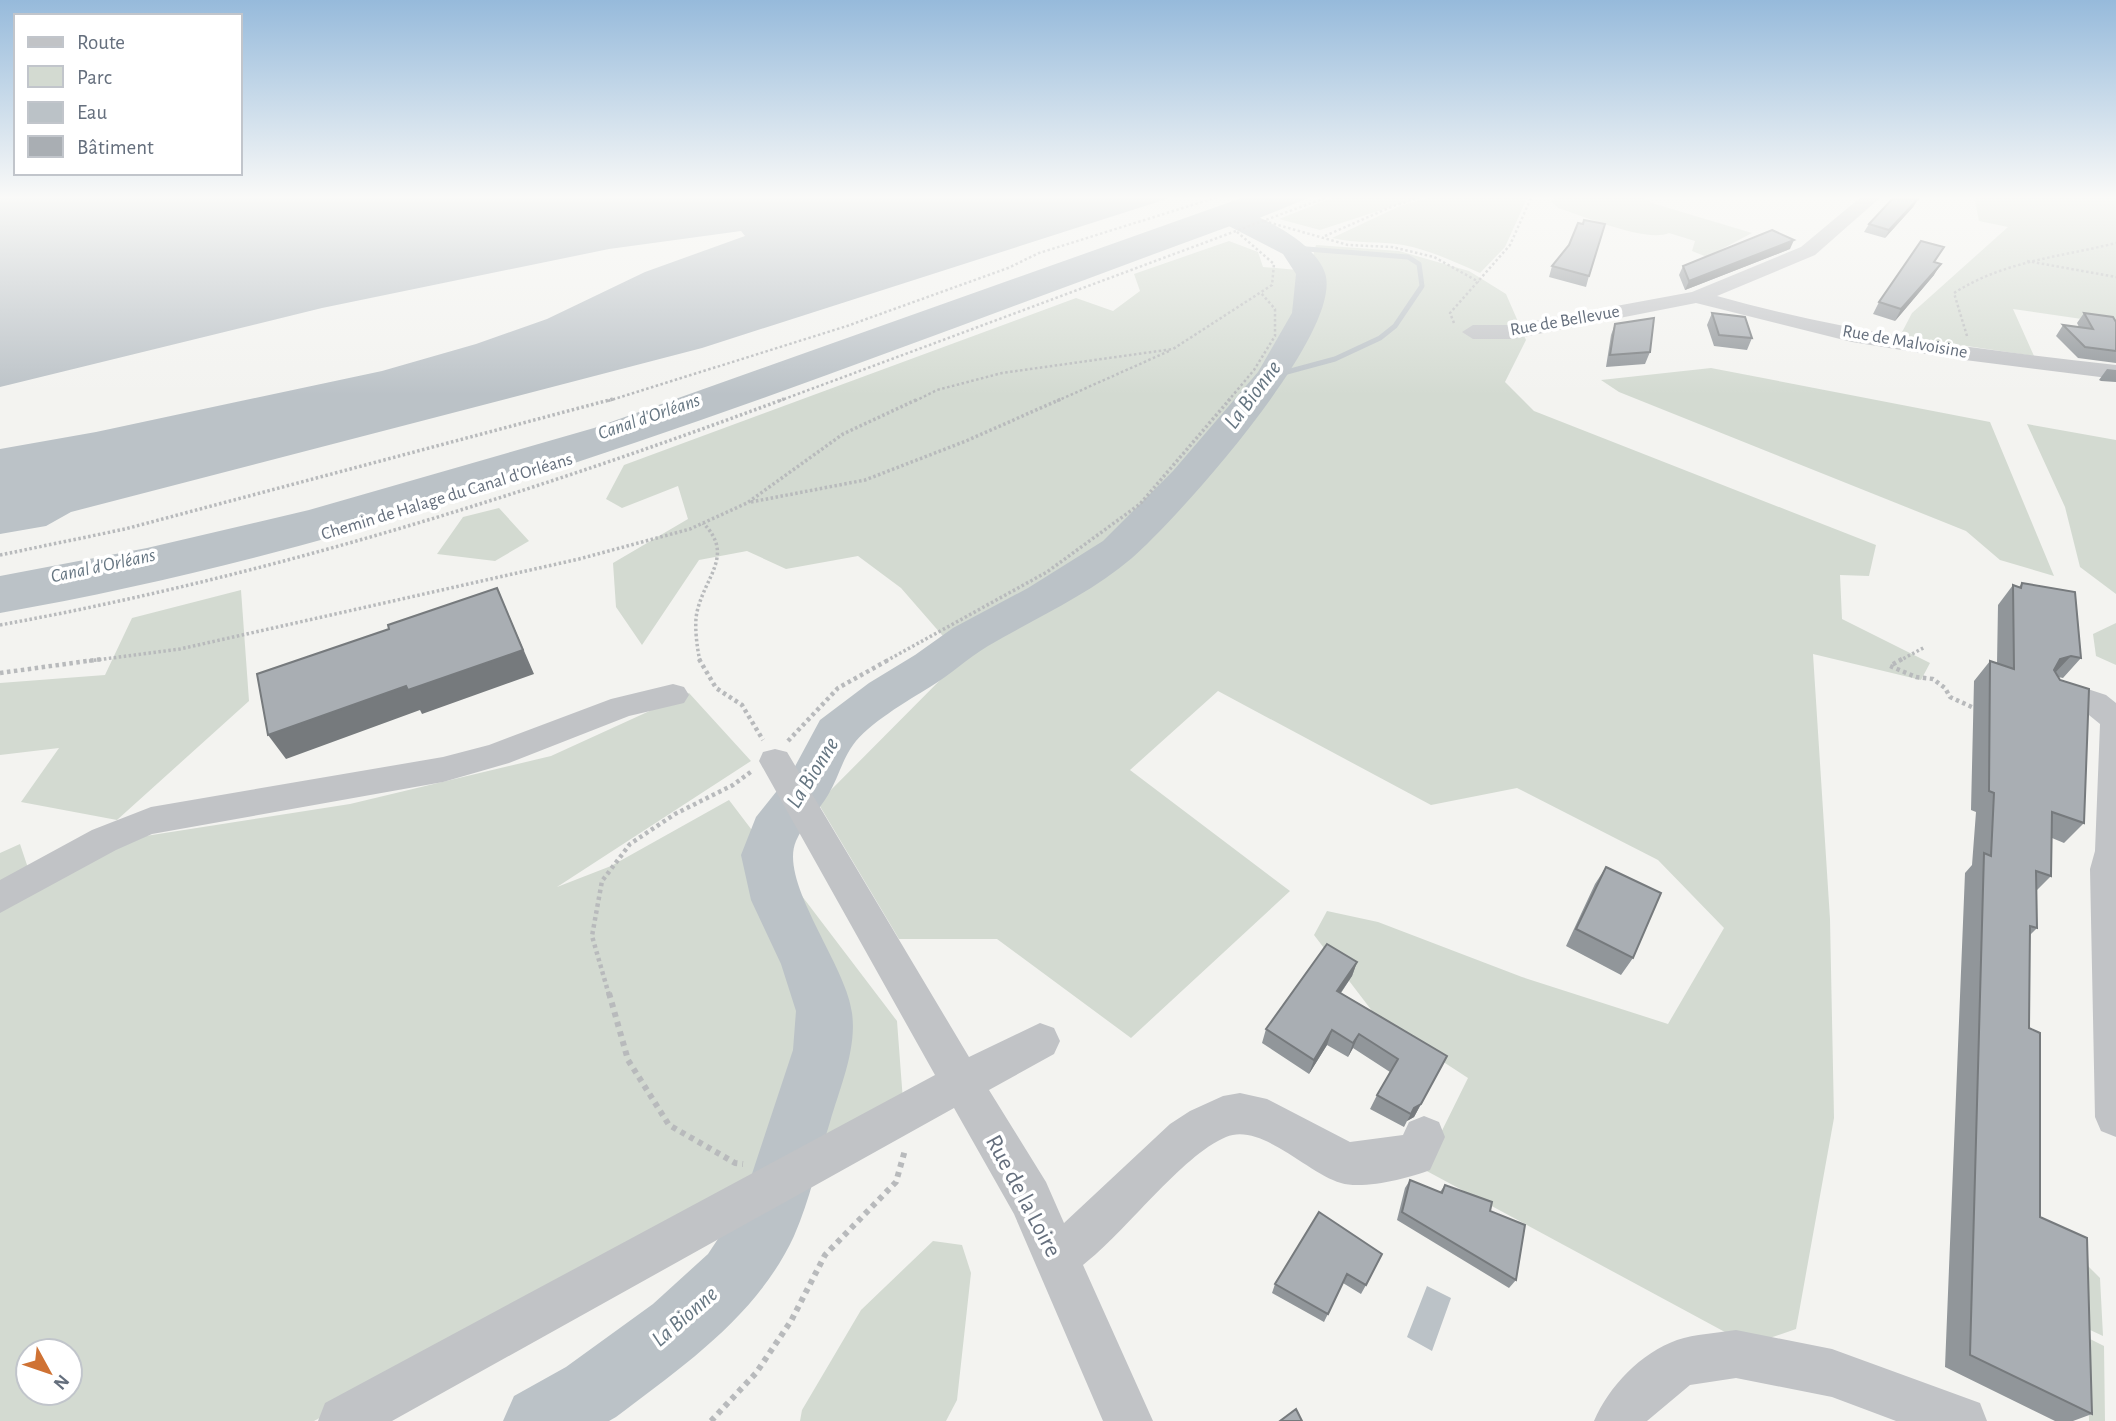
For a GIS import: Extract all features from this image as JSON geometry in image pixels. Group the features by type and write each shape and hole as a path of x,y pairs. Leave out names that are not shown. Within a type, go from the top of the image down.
{"street":[{"name":"Rue de Bellevue","path":"1473,332 1513,332 1697,296 1780,262"},
{"name":"Rue de Malvoisine","path":"1697,296 1748,313 1798,323 1973,353 2116,372"},
{"path":"2054,689 2095,702 2116,720 2114,851 2108,869 2116,1117"},
{"path":"0,898 105,839 142,823 253,802 410,778 515,748 641,699 673,695"},
{"name":"Rue de la Loire","path":"774,758 823,848 1030,1198 1128,1421"},
{"path":"343,1421 708,1223 960,1082 1040,1041"},
{"path":"1056,1258 1100,1223 1172,1148 1210,1125 1237,1113 1272,1123 1341,1162 1360,1164 1400,1154 1415,1155 1424,1137"},
{"path":"1619,1421 1630,1403 1680,1363 1736,1354 1832,1373 1962,1421"}],"path":[{"path":"0,555 125,529 558,416 846,326 1020,262"},
{"name":"Chemin de Halage du Canal d'Orléans","path":"0,625 99,607 371,537 538,487 657,446 1152,262"},
{"path":"747,503 864,480 967,440 1173,349 1272,285 1272,262"},
{"path":"1444,262 1479,282"},
{"path":"1473,332 1456,327 1450,313 1495,262"},
{"path":"1973,353 1954,293 1965,285 2020,262"},
{"path":"2031,262 2116,277"},
{"path":"735,1163 669,1125 628,1060 593,936 602,881 630,844 675,814 733,785 774,758 838,688 1047,572 1140,505 1223,409 1254,370 1275,336 1275,309 1261,293"},
{"path":"0,673 180,649 579,559 703,523 747,503 843,434 937,390 1002,373 1173,349"},
{"path":"703,523 717,537 719,554 696,614 699,659 716,688 742,705 774,758"},
{"path":"1925,647 1890,666 1916,677 1933,679 1945,688 1950,697 1974,708"},
{"path":"710,1421 756,1373 791,1321 825,1255 896,1182 901,1155 910,1144"}],"green space":[{"path":"1168,262 1261,262 1263,267 1309,271 1311,262 1439,262 1469,271 1506,294 1526,340 1505,382 1534,411 1876,545 1869,576 1840,575 1842,619 1930,663 1921,680 1813,654 1830,919 1834,1118 1796,1329 1749,1345 1423,1169 1468,1078 1379,1020 1314,935 1327,911 1378,922 1522,977 1668,1024 1724,928 1658,860 1517,788 1431,805 1218,691 1130,770 1290,891 1131,1038 997,939 899,939 818,803 962,658 901,588 858,556 786,569 747,551 699,560 642,645 616,607 613,563 688,519 678,486 622,508 606,499 624,465 1076,298 1113,311 1140,291 1134,274"},
{"path":"1455,262 1490,262 1480,273"},
{"path":"1969,262 2116,262 2116,324 2013,309 2034,356 1900,336 1912,313"},
{"path":"1711,368 1990,422 2054,576 2000,560 1966,531 1619,392 1601,380"},
{"path":"2027,424 2116,440 2116,594 2080,567 2065,507"},
{"path":"499,508 529,541 495,561 437,554 463,517"},
{"path":"241,590 249,701 117,820 21,802 59,748 0,755 0,683 105,675 132,618"},
{"path":"2116,623 2116,665 2096,656 2093,634"},
{"path":"689,693 751,761 557,887 611,866 729,800 897,1021 903,1101 314,1421 0,1421 0,853 20,844 35,889 139,837 350,804 551,756"},
{"path":"933,1241 962,1245 971,1273 957,1400 946,1421 800,1421 802,1410 861,1310"},
{"path":"2087,1265 2100,1278 2103,1336 2088,1329"},
{"path":"2088,1338 2104,1346 2105,1421 2089,1421"}],"water":[{"path":"0,262 544,262 322,308 0,387"},
{"path":"672,262 969,262 702,348 71,512 46,526 0,534 0,449 96,432 382,371 476,344 547,319 645,272"},
{"name":"Canal d'Orléans","path":"1060,262 1133,262 777,393 471,496 315,542 159,581 0,613 0,576 147,548 309,510 594,428"},
{"path":"1427,1286 1451,1298 1432,1351 1407,1337"}],"building":[{"path":"1555,262 1593,262 1589,276 1552,266"},
{"path":"1692,262 1737,262 1689,281 1683,266"},
{"path":"1906,262 1941,264 1901,309 1879,302"},
{"path":"1712,313 1745,317 1752,338 1719,335"},
{"path":"2084,313 2113,317 2116,322 2116,351 2085,347 2063,325 2093,329"},
{"path":"1654,318 1650,352 1610,355 1615,324"},
{"path":"2022,583 2075,592 2081,658 2071,656 2060,659 2054,670 2060,680 2089,689 2084,823 2052,812 2051,876 2036,871 2037,928 2030,926 2029,1028 2040,1033 2040,1217 2087,1238 2092,1414 1970,1355 1984,853 1991,856 1994,793 1989,791 1990,661 2014,669 2013,585 2021,588"},
{"path":"497,588 523,650 408,690 406,686 268,735 257,674 389,629 388,625"},
{"path":"1606,867 1661,893 1633,958 1576,929"},
{"path":"1327,944 1357,962 1337,991 1447,1056 1421,1104 1414,1108 1411,1114 1377,1095 1398,1059 1359,1034 1353,1043 1332,1030 1314,1060 1266,1029"},
{"path":"1410,1180 1442,1193 1445,1185 1492,1202 1490,1211 1525,1225 1516,1280 1402,1212"},
{"path":"1319,1212 1382,1254 1366,1285 1347,1274 1328,1314 1275,1284"},
{"path":"1296,1409 1302,1421 1280,1421"}],"waterway":[{"name":"La Bionne","path":"539,1421 591,1392 677,1328 731,1277 769,1218 822,1050 824,1011 808,964 777,900 766,855 774,831 810,784 836,732 885,694 931,666 968,638 1043,598 1117,550 1186,479 1272,376 1307,313 1311,274 1303,262"},
{"path":"1272,376 1335,359 1380,338 1395,326 1422,286 1419,264 1416,262"}]}
